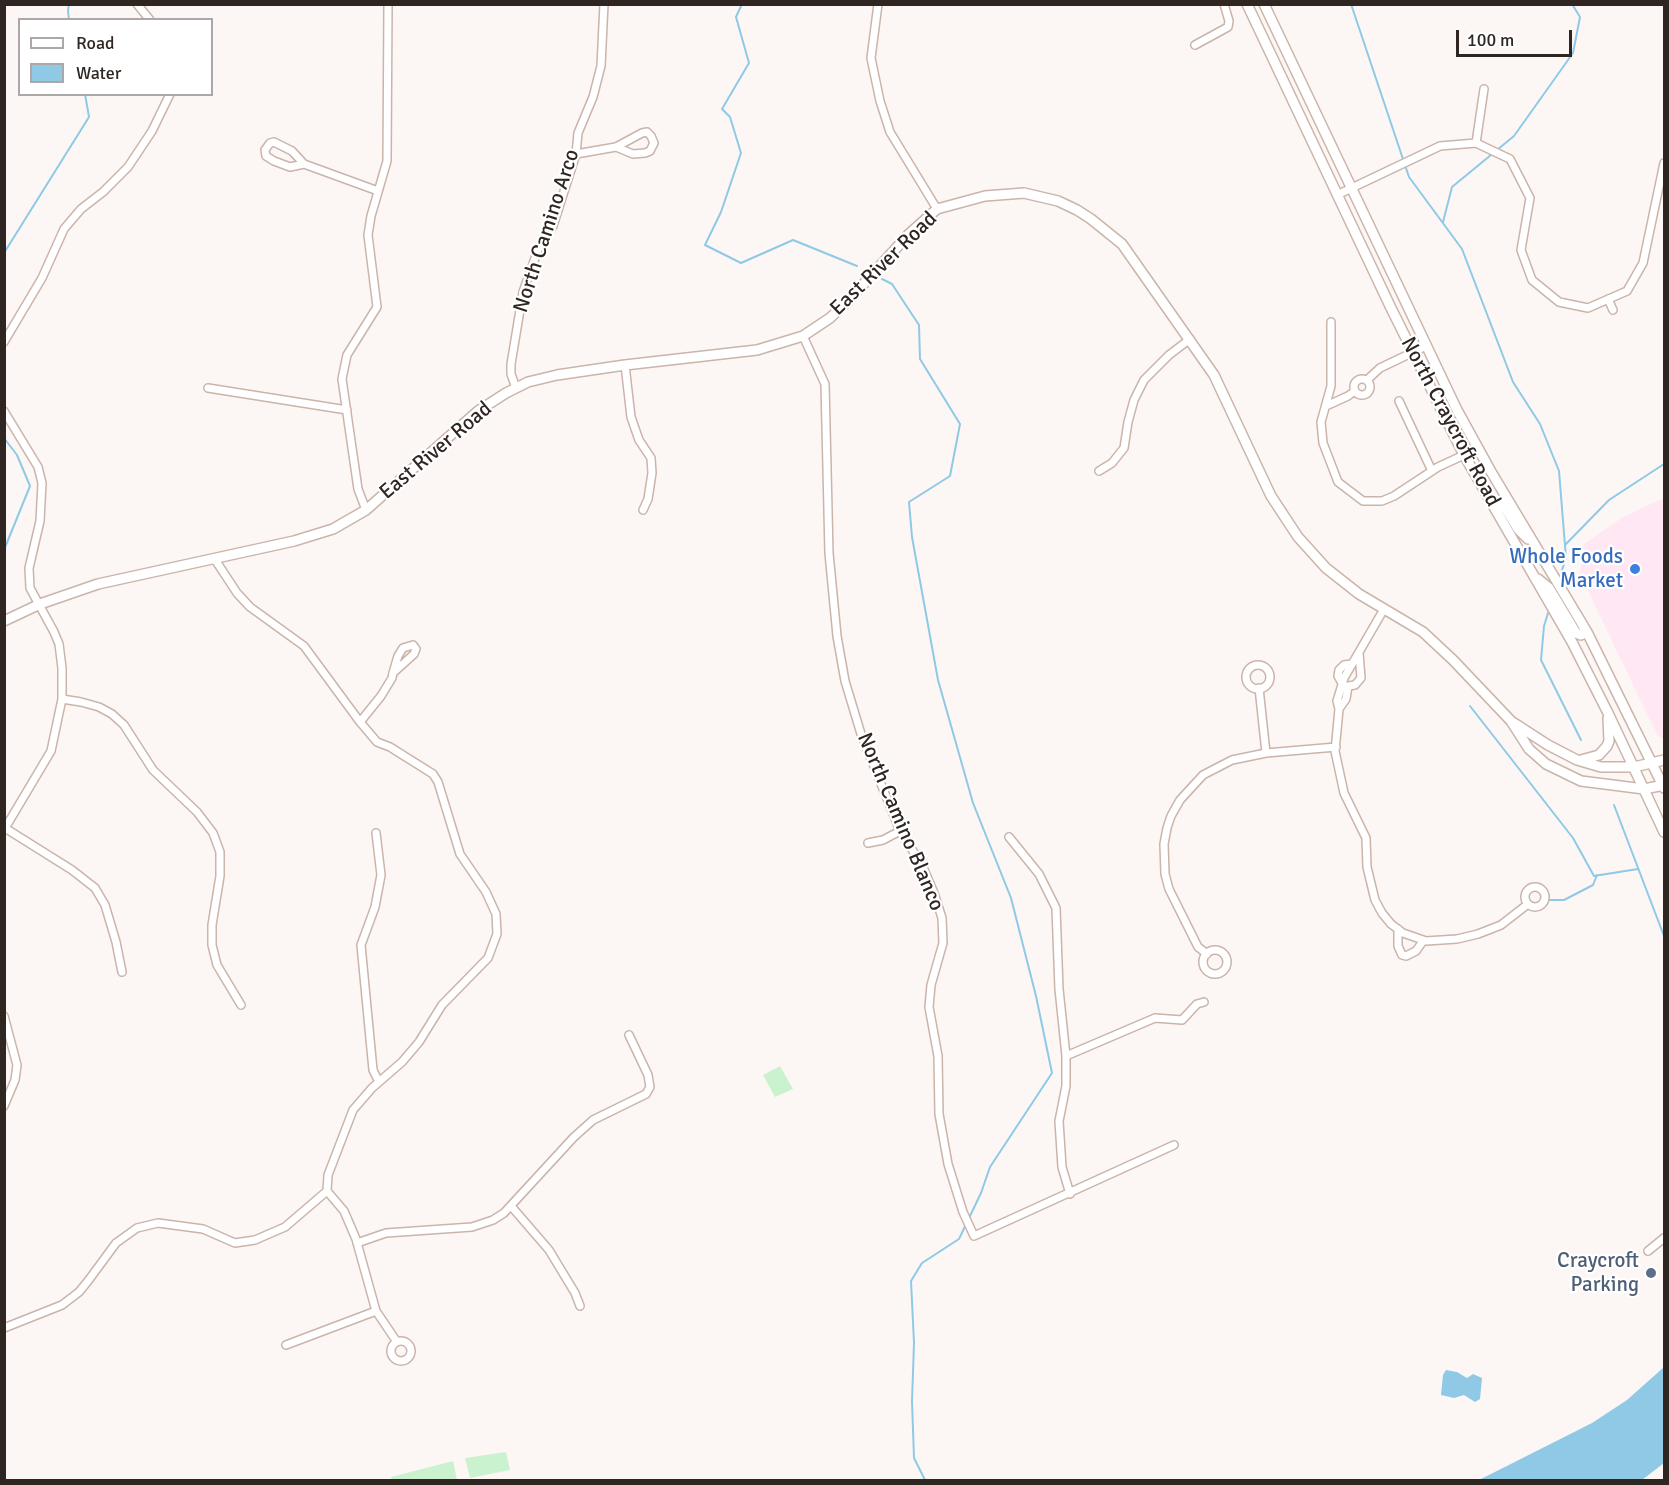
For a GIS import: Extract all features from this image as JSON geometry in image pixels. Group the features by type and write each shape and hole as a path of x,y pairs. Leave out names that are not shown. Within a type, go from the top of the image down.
{"street":[{"path":"137,4 148,18"},
{"path":"366,510 358,489 342,379 347,355 377,307 368,235 387,161 388,4"},
{"name":"North Camino Arco","path":"516,388 511,374 511,364 523,292 539,247 554,226 576,154 578,133 593,97 601,66 604,4"},
{"path":"878,4 871,58 880,101 890,132 937,210"},
{"path":"1196,45 1228,27 1229,21 1224,4"},
{"name":"North Craycroft Road","path":"1247,4 1464,455 1534,576 1547,592 1558,621 1608,713 1665,832"},
{"name":"North Craycroft Road","path":"1264,4 1468,430 1587,632 1664,786"},
{"path":"1476,142 1484,89"},
{"path":"4,342 42,278 64,229 81,209 103,192 128,167 152,131 169,96"},
{"path":"576,154 616,147 636,135 647,132 654,143 650,151 645,153 633,154 616,147"},
{"path":"304,164 290,167 266,156 265,150 270,143 274,142 292,151 304,164 378,191"},
{"path":"1337,195 1440,146 1476,142 1510,159 1530,198 1521,249 1532,280 1559,302 1588,308 1627,291 1643,263 1665,163"},
{"name":"East River Road","path":"4,621 40,604 98,584 294,541 333,529 366,510 478,411 516,388 557,375 758,350 803,336 830,318 909,234 937,210 985,196 1024,193 1059,201 1077,210 1122,244 1214,375 1271,496 1298,537 1326,568 1359,594 1423,632 1511,721 1529,749 1546,764 1581,781 1644,789 1664,786"},
{"path":"1608,299 1613,310"},
{"path":"1331,321 1331,386 1321,422 1323,443 1338,482 1364,501 1382,501 1464,455"},
{"name":"North Camino Blanco","path":"803,336 825,384 830,555 837,636 843,671 861,734 900,831 922,865 942,918 943,943 931,985 929,1007 938,1056 939,1114 948,1164 963,1212 974,1236 1070,1194"},
{"path":"1099,471 1112,463 1124,448 1134,400 1144,380 1190,339"},
{"path":"1367,380 1380,368 1426,346"},
{"path":"625,365 631,417 639,440 651,458 652,473 648,499 643,510"},
{"path":"1326,406 1355,391 1356,382 1360,379 1367,380"},
{"path":"1355,391 1360,395 1368,393 1370,386 1367,380"},
{"path":"208,388 346,410"},
{"path":"1399,401 1432,471"},
{"path":"4,411 38,466 42,483 40,521 29,568 30,588 59,644 62,668 62,699 51,751 5,829 72,870 95,888 105,905 122,972"},
{"path":"1492,503 1499,503 1505,508 1518,529 1534,543"},
{"path":"214,558 237,593 250,607 304,646 377,742 433,774 438,782 460,854 486,892 496,914 497,934 488,957 442,1005 419,1042 402,1062 353,1110 328,1175 327,1191 344,1211 357,1243 376,1311 397,1342"},
{"path":"1547,592 1562,609 1576,633 1581,635 1587,632"},
{"path":"1384,609 1351,664 1344,665 1339,670 1338,676 1345,685 1346,699 1339,709 1336,747 1344,793 1366,838 1370,887 1382,913 1398,929 1415,939 1423,941 1457,939 1501,925 1528,904"},
{"path":"1345,685 1355,685 1361,678 1359,651"},
{"path":"360,722 381,696 393,673"},
{"path":"1259,688 1266,753"},
{"path":"62,699 99,707 112,714 124,725 153,770 197,812 213,833 220,852 220,876 212,925 212,945 217,965 242,1005"},
{"path":"1577,760 1599,755 1607,746 1609,741 1608,713"},
{"name":"East River Road","path":"1511,721 1548,745 1577,760 1601,767 1634,767 1665,760"},
{"path":"1207,954 1198,947 1169,889 1164,859 1167,828 1179,801 1203,775 1232,760 1266,753 1336,747"},
{"path":"868,843 883,840 900,831"},
{"path":"376,833 381,875 375,907 362,945 373,1070 380,1082"},
{"path":"1010,837 1039,873 1056,908 1059,989 1066,1056 1066,1086 1059,1121 1062,1167 1070,1194 1174,1145"},
{"path":"1398,929 1398,946 1402,955 1406,956 1416,951 1423,941"},
{"path":"1066,1056 1155,1018 1182,1020 1197,1004 1204,1002"},
{"path":"4,1016 16,1065 15,1080 4,1106"},
{"path":"357,1243 386,1233 472,1227 492,1220 511,1206 574,1137 593,1120 646,1094 650,1087 648,1075 629,1035"},
{"path":"4,1328 62,1305 88,1281 116,1243 136,1228 158,1223 203,1229 235,1242 255,1240 285,1227 327,1191"},
{"path":"511,1206 549,1250 575,1293 580,1306"},
{"path":"1648,1251 1665,1238"},
{"path":"286,1345 376,1311"}],"shaded area":[{"path":"1664,498 1664,739 1657,735 1580,574 1584,544 1623,517"}],"green space":[{"path":"780,1066 793,1089 775,1097 763,1075"},
{"path":"506,1452 510,1470 470,1478 465,1458"},
{"path":"453,1461 457,1480 392,1480 391,1477"}],"water":[{"path":"1664,1367 1664,1463 1642,1480 1479,1480 1592,1423 1627,1400"},
{"path":"1446,1370 1457,1372 1467,1378 1473,1374 1482,1378 1480,1399 1475,1402 1464,1395 1454,1398 1441,1395 1443,1375"}],"waterway":[{"path":"69,4 69,18"},
{"path":"742,4 736,17 749,63 722,109 730,117 741,153 721,212 705,245 741,263 793,240 857,266"},
{"path":"1351,4 1409,177 1462,249 1513,382 1540,424 1559,471 1566,558 1559,579"},
{"path":"1443,222 1452,187 1514,136 1573,53 1580,17 1572,4"},
{"path":"4,253 89,117 85,96"},
{"path":"882,279 892,284 919,325 920,359 960,424 950,476 909,502 912,537 938,680 973,803 1011,898 1036,996 1052,1073 990,1167 981,1193 959,1239 922,1263 911,1281 914,1343 912,1401 914,1458 925,1480"},
{"path":"4,438 17,455 30,486 4,550"},
{"path":"1565,545 1609,500 1664,464"},
{"path":"1549,610 1544,626 1541,660 1581,740"},
{"path":"1470,706 1573,838 1594,876 1638,869"},
{"path":"1614,805 1664,936"},
{"path":"1548,900 1564,900 1593,885 1597,875"}],"place":[{"name":"Whole Foods Market","path":"1635,569"},
{"name":"Craycroft Parking","path":"1651,1273"}]}
